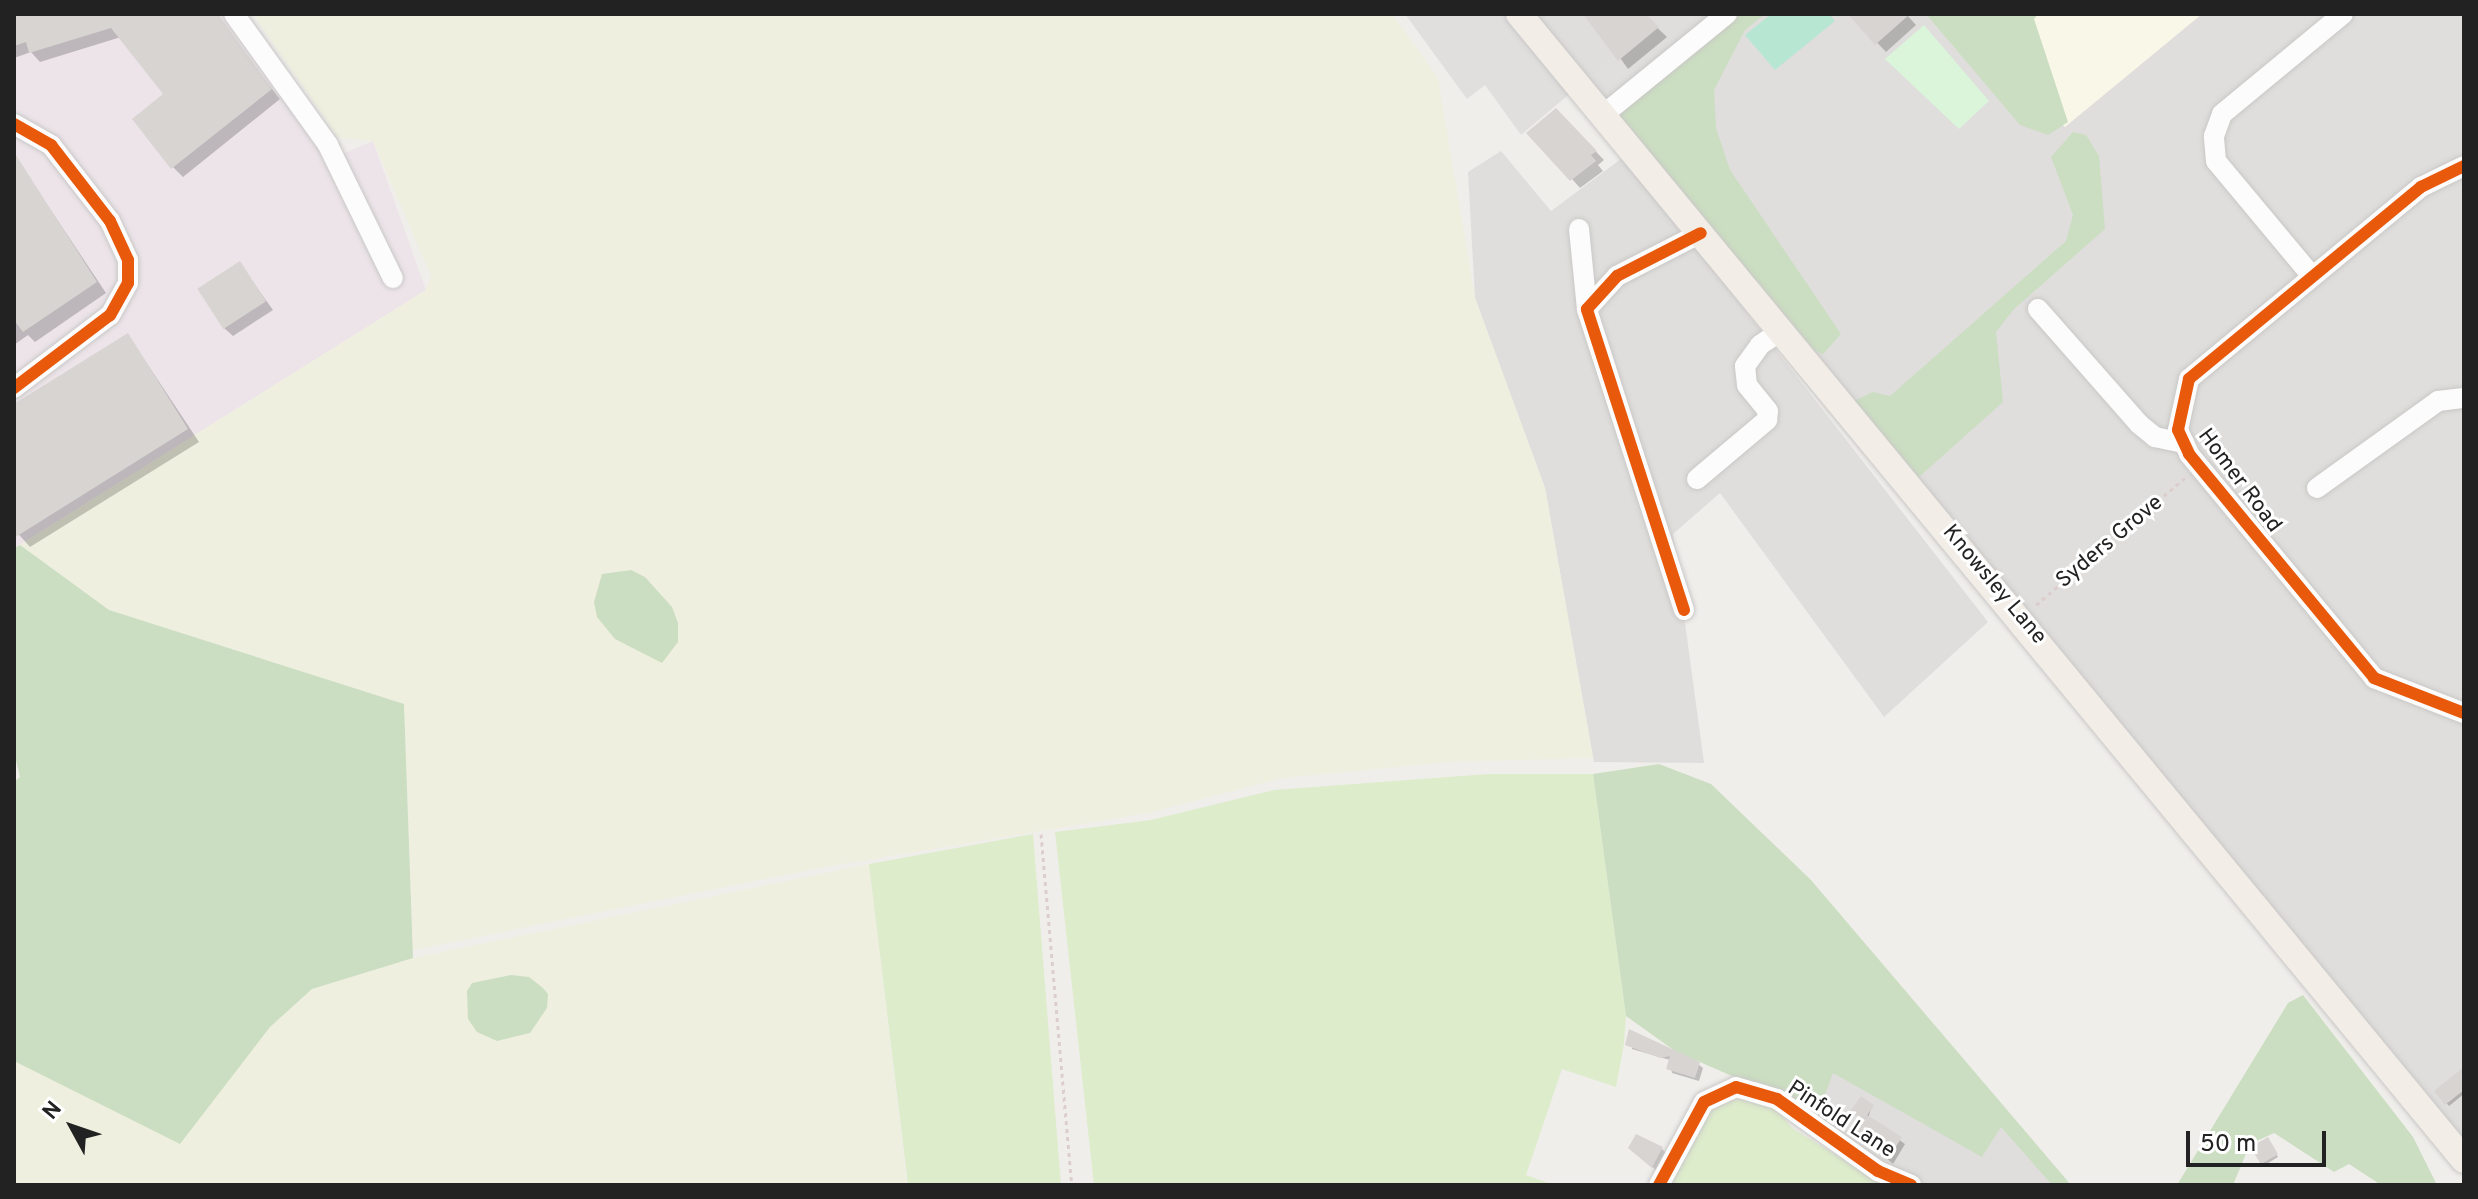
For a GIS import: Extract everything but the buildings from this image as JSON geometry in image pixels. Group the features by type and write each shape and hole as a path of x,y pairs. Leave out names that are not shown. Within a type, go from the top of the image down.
{"main road":[{"name":"Knowsley Lane","path":"1519,14 2021,617 2464,1160"}],"street":[{"path":"234,14 328,145 393,278"},
{"path":"1603,115 1727,14"},
{"path":"2311,275 2216,161 2214,136 2222,114 2343,14"},
{"path":"14,124 51,145 110,221 128,260 128,283 110,315 14,388"},
{"name":"Homer Road","path":"2464,166 2421,187 2189,379 2178,430 2198,467 2374,678 2464,713"},
{"path":"1579,229 1587,309 1684,610"},
{"path":"1587,309 1617,276 1701,233"},
{"path":"2038,309 2139,424 2155,437 2184,443"},
{"path":"1697,479 1767,420 1768,411 1747,385 1745,366 1760,345 1782,330"},
{"path":"2317,488 2438,401 2464,398"},
{"name":"Pinfold Lane","path":"1659,1185 1704,1102 1736,1087 1777,1099 1878,1171 1911,1185"}],"path":[{"path":"1041,834 1072,1185"}],"shaded area":[{"path":"14,14 229,14 309,119 324,162 373,141 426,290 14,548"},
{"path":"1405,14 1506,14 1573,91 1521,135 1485,85 1467,99"},
{"path":"1534,14 2464,14 2464,1138 2456,1131"},
{"path":"2017,14 2202,14 2065,127 2019,88"},
{"path":"1613,56 1639,76 1615,96 1595,72"},
{"path":"1501,151 1551,211 1625,156 1988,622 1884,717 1720,493 1673,534 1704,763 1594,762 1545,488 1475,298 1468,172"},
{"path":"1832,1072 1982,1156 2001,1126 2052,1185 1924,1185 1883,1168 1815,1120"}],"green space":[{"path":"253,14 1392,14 1438,78 1475,298 1545,488 1593,758 1448,762 1283,778 1148,813 820,868 413,950 404,704 109,610 20,545 426,290 431,276 373,141 338,137","holes":["614,571 635,653 602,574"]},
{"path":"1741,14 1765,14 1745,30 1714,90 1716,128 1730,170 1841,334 1823,354 1815,351 1618,115"},
{"path":"1771,14 1829,14 1835,21 1775,70 1745,35"},
{"path":"1926,14 2038,14 2034,19 2068,122 2048,135 2020,125"},
{"path":"1924,25 1989,101 1959,129 1885,59"},
{"path":"2073,132 2086,135 2099,156 2105,229 2014,309 1996,332 2003,402 1919,477 1854,401 1873,392 1890,396 2066,241 2073,215 2051,157"},
{"path":"20,545 109,610 404,704 413,958 312,989 270,1027 180,1144 14,1061 14,782 20,777 14,752 14,548"},
{"path":"631,570 645,577 672,607 678,623 678,642 662,663 615,639 597,617 594,602 602,574"},
{"path":"1659,764 1711,784 1811,880 2071,1185 2052,1185 2001,1127 1982,1157 1833,1073 1818,1114 1675,1051 1626,1016 1593,774"},
{"path":"1488,774 1593,774 1626,1016 1624,1044 1616,1087 1562,1069 1526,1175 1554,1185 1094,1185 1055,832 1151,820 1274,790"},
{"path":"1033,834 1061,1185 908,1185 869,864"},
{"path":"869,864 907,1185 14,1185 14,1061 180,1143 270,1027 312,989 413,958"},
{"path":"511,975 529,977 543,988 548,994 547,1008 530,1033 497,1041 477,1032 468,1019 467,991 472,983"},
{"path":"2303,995 2413,1137 2437,1185 2381,1185 2349,1164 2334,1172 2274,1133 2250,1144 2233,1185 2177,1185 2288,1003"},
{"path":"1748,1098 1771,1103 1792,1128 1885,1185 1671,1185 1713,1103"}],"cycle path":[{"path":"14,124 51,145 110,221 128,260 128,283 110,315 14,388"},
{"path":"2464,166 2421,187 2189,379 2178,430 2189,454 2374,678 2464,713"},
{"path":"1684,610 1587,309 1617,276 1701,233"},
{"path":"1659,1185 1704,1102 1736,1087 1777,1099 1878,1171 1911,1185"}]}
